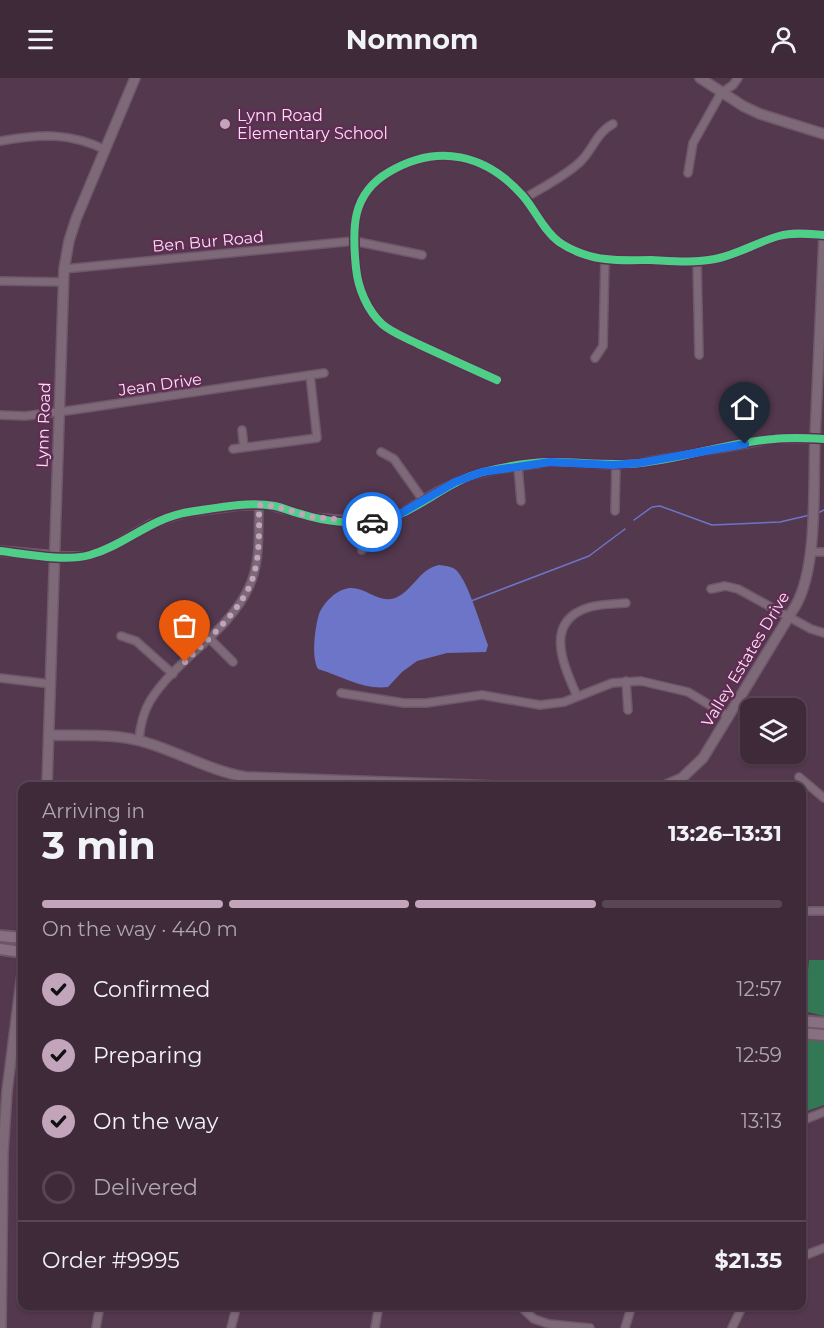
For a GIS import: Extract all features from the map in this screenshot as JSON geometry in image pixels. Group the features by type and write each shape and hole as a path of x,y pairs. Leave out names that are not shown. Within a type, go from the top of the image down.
{"main road":[{"name":"Lynn Road","path":"47,782 64,268 75,219 135,78"},
{"path":"700,78 721,93 760,114 824,134"},
{"name":"Valley Estates Drive","path":"674,782 688,773 702,758 801,596 805,584 820,439 824,236"},
{"path":"0,551 55,556"},
{"path":"49,735 139,740 209,767 240,776 348,782"},
{"path":"0,936 18,938"},
{"path":"0,949 18,951"},
{"path":"1,1328 4,1091 18,1000"},
{"path":"806,1021 824,1023"},
{"path":"806,1033 824,1035"}],"street":[{"path":"688,173 693,143 721,93 733,85 738,78"},
{"path":"525,198 572,170 583,160 602,132 613,124"},
{"path":"0,141 24,136 66,137 86,140 106,150"},
{"path":"497,380 425,347 382,324 364,300 357,282 354,241 356,213 364,194 385,174 412,161 435,156 467,158 493,169 525,198 537,217 559,242 579,252 605,259 697,261 735,254 780,236 807,233 824,236"},
{"name":"Ben Bur Road","path":"64,268 354,241 422,255"},
{"path":"595,358 603,346 605,259"},
{"path":"697,261 699,355"},
{"path":"0,280 63,282"},
{"name":"Jean Drive","path":"0,415 25,417 324,373"},
{"path":"233,449 317,438 310,375"},
{"path":"242,430 244,447"},
{"path":"55,556 88,556 109,548 150,524 186,513 259,505 275,506 311,517 361,523 392,518 467,477 518,466 550,462 616,465 666,459 773,439 820,439"},
{"path":"381,452 394,459 423,500"},
{"path":"615,511 616,465"},
{"path":"518,466 521,501"},
{"path":"139,740 149,702 236,608 252,579 257,556 259,505"},
{"path":"361,523 362,550"},
{"path":"810,552 824,552"},
{"path":"711,589 725,586 738,589 811,629 824,633"},
{"path":"577,696 560,655 560,641 564,628 581,610 595,606 627,603"},
{"path":"121,636 136,641 173,674"},
{"path":"209,638 233,662"},
{"path":"0,678 51,684"},
{"path":"626,681 628,710"},
{"path":"341,693 404,703 426,703 482,695 540,705 553,704 612,683 626,681 682,690 728,716"},
{"path":"799,777 805,782"},
{"path":"806,783 824,798"},
{"path":"806,911 824,911"},
{"path":"806,1119 824,1112"},
{"path":"806,1255 824,1248"},
{"path":"96,1328 99,1310"},
{"path":"231,1328 236,1310"},
{"path":"375,1328 378,1310"},
{"path":"524,1310 534,1319 549,1324 590,1328"},
{"path":"625,1328 630,1310"},
{"path":"732,1328 741,1310"},
{"path":"530,1328 534,1319"}],"green space":[{"path":"809,960 824,960 824,1016 806,1012"},
{"path":"806,1039 824,1041 824,1105 806,1111"}],"water":[{"path":"439,565 453,568 461,577 488,645 486,652 447,653 417,661 402,672 388,687 361,684 318,669 314,650 316,626 321,609 331,597 345,589 356,588 383,599 395,598 407,590 426,571"}],"waterway":[{"path":"634,520 652,507 660,506 712,525 780,522 810,515"},
{"path":"818,513 824,510"},
{"path":"471,601 589,556 625,529"}],"cycle path":[{"path":"497,380 390,330 372,312 361,291 357,276 354,240 361,202 367,191 377,181 407,163 443,156 460,157 477,162 509,182 523,196 548,232 559,242 582,253 600,258 707,260 731,255 784,235 824,235"},
{"path":"0,551 45,557 80,557 103,551 175,515 243,505 275,506 338,522 377,521 404,512 469,477 508,467 542,462 641,463 757,441 787,438 824,439"}],"way so far":[{"path":"185,662 236,608 248,589 255,571 257,556 259,505 275,506 311,517 361,523 372,522"}],"place":[{"name":"Lynn Road Elementary School","path":"225,124"}],"route":[{"path":"372,522 392,518 455,482 482,472 550,462 613,465 639,463 745,444"}]}
